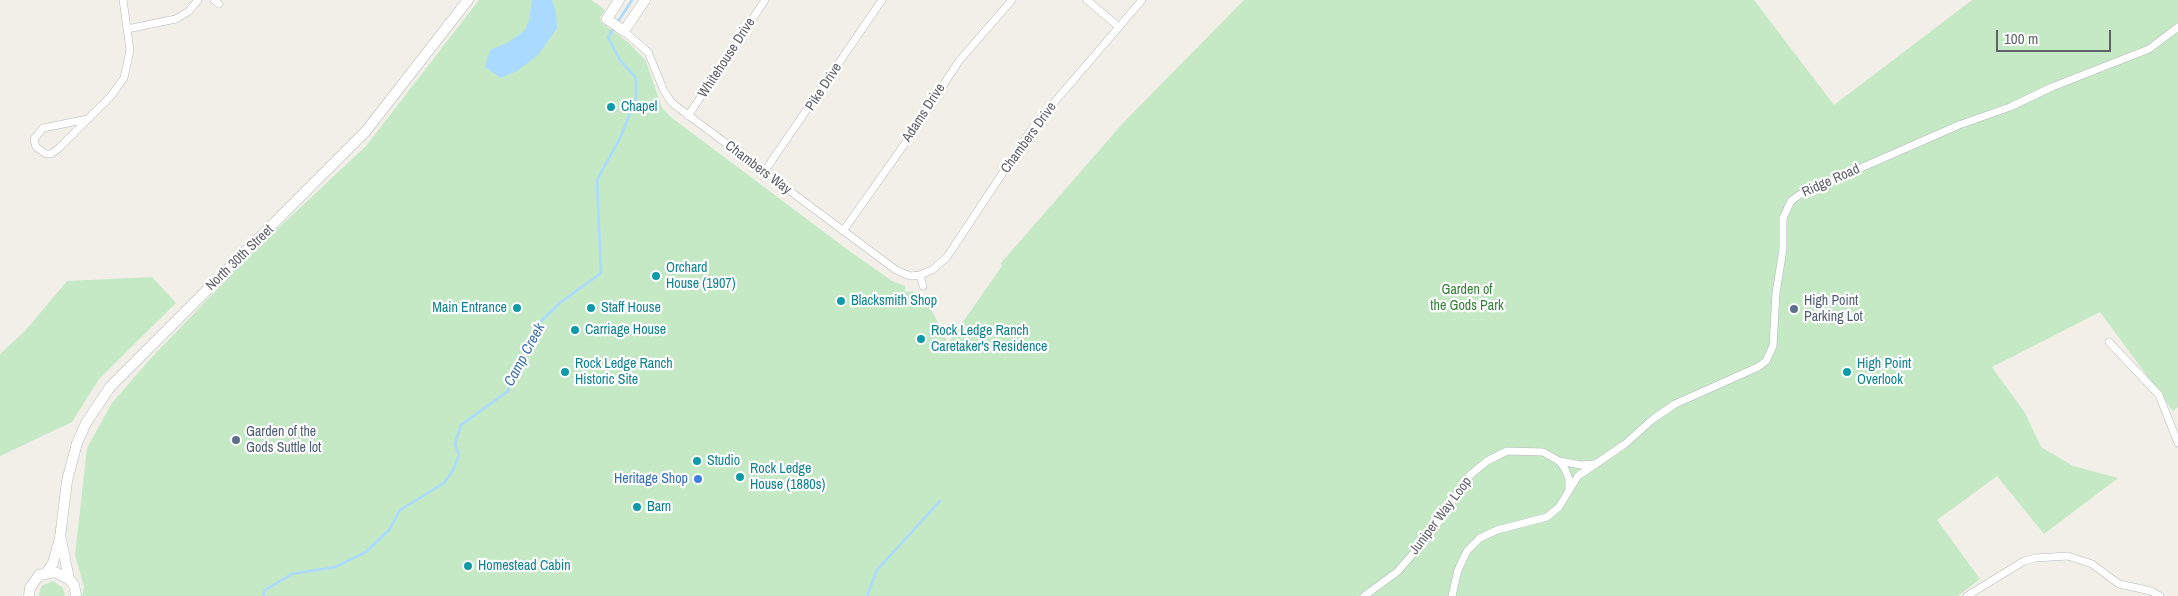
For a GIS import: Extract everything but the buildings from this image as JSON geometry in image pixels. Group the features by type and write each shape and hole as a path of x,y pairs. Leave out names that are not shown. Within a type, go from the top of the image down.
{"main road":[{"name":"North 30th Street","path":"29,596 34,581 47,572 52,563 60,538 67,482 77,443 86,423 110,387 149,345 293,206 366,131 468,0"},
{"path":"619,0 607,19 624,31 644,0"},
{"name":"North 30th Street","path":"60,538 69,579 77,594"},
{"path":"47,572 55,572 69,579"}],"street":[{"path":"88,119 43,128 34,139 36,147 46,154 51,154 88,119 124,78 130,60 123,0"},
{"path":"127,29 176,19 189,11 198,0"},
{"name":"Whitehouse Drive","path":"688,116 765,0"},
{"name":"Pike Drive","path":"764,172 882,0"},
{"name":"Adams Drive","path":"842,231 906,142 952,71 1012,0"},
{"path":"1087,0 1119,27"},
{"name":"Chambers Drive","path":"920,276 932,270 947,258 1033,127 1142,0"},
{"name":"Ridge Road","path":"1569,490 1578,476 1625,444 1653,419 1675,404 1758,367 1766,361 1773,346 1776,293 1783,249 1783,218 1788,204 1799,195 1959,125 2010,107 2052,87 2148,49 2178,27"},
{"name":"Chambers Way","path":"624,31 648,52 667,97 688,116 896,270 910,276 920,276"},
{"path":"920,276 923,286"},
{"path":"2109,342 2159,395 2178,443"},
{"name":"Juniper Way Loop","path":"1364,596 1398,572 1432,532 1469,476 1487,461 1507,451 1526,450 1543,452 1559,461"},
{"path":"1559,461 1581,465 1594,464"},
{"path":"1452,596 1458,570 1467,551 1480,538 1497,530 1547,517 1559,507 1569,490 1569,479 1559,461"},
{"path":"1967,596 2024,561 2035,558 2068,556 2092,564 2119,584 2151,591 2160,596"}],"green space":[{"name":"Garden of the Gods Park","path":"479,0 591,0 605,10 600,18 601,22 629,43 646,61 662,108 672,118 848,250 892,281 905,286 905,292 913,291 920,301 926,299 948,343 1002,266 1001,263 1124,122 1244,0 1754,0 1834,105 1972,0 2178,0 2178,407 2173,411 2100,312 1992,367 2025,413 2041,447 2073,466 2118,478 2044,534 1997,476 1937,520 1980,579 1958,596 82,596 84,587 75,555 87,448 112,403 151,358 255,250 366,146"},
{"path":"152,277 176,303 99,379 72,422 0,456 0,354 25,331 67,281"},
{"path":"53,581 63,588 65,596 39,596 41,586"}],"water":[{"path":"532,0 552,0 556,12 557,28 539,54 517,71 501,78 485,67 490,50 509,42 525,30 529,20"}],"waterway":[{"name":"Camp Creek","path":"617,23 632,0"},
{"name":"Camp Creek","path":"263,596 265,590 292,574 335,567 366,552 389,530 400,510 444,483 453,470 459,455 455,444 461,425 508,391 537,325 561,302 601,273 597,180 620,138 636,99 636,78 620,60 608,37 614,28"},
{"path":"867,596 877,570 940,501"}],"place":[{"name":"Chapel","path":"611,107"},
{"name":"Orchard House (1907)","path":"656,276"},
{"name":"Blacksmith Shop","path":"841,301"},
{"name":"Main Entrance","path":"517,308"},
{"name":"Staff House","path":"591,308"},
{"name":"High Point Parking Lot","path":"1794,309"},
{"name":"Carriage House","path":"575,330"},
{"name":"Rock Ledge Ranch Caretaker's Residence","path":"921,339"},
{"name":"Rock Ledge Ranch Historic Site","path":"565,372"},
{"name":"High Point Overlook","path":"1847,372"},
{"name":"Garden of the Gods Suttle lot","path":"236,440"},
{"name":"Studio","path":"697,461"},
{"name":"Rock Ledge House (1880s)","path":"740,477"},
{"name":"Heritage Shop","path":"698,479"},
{"name":"Barn","path":"637,507"},
{"name":"Homestead Cabin","path":"468,566"}]}
